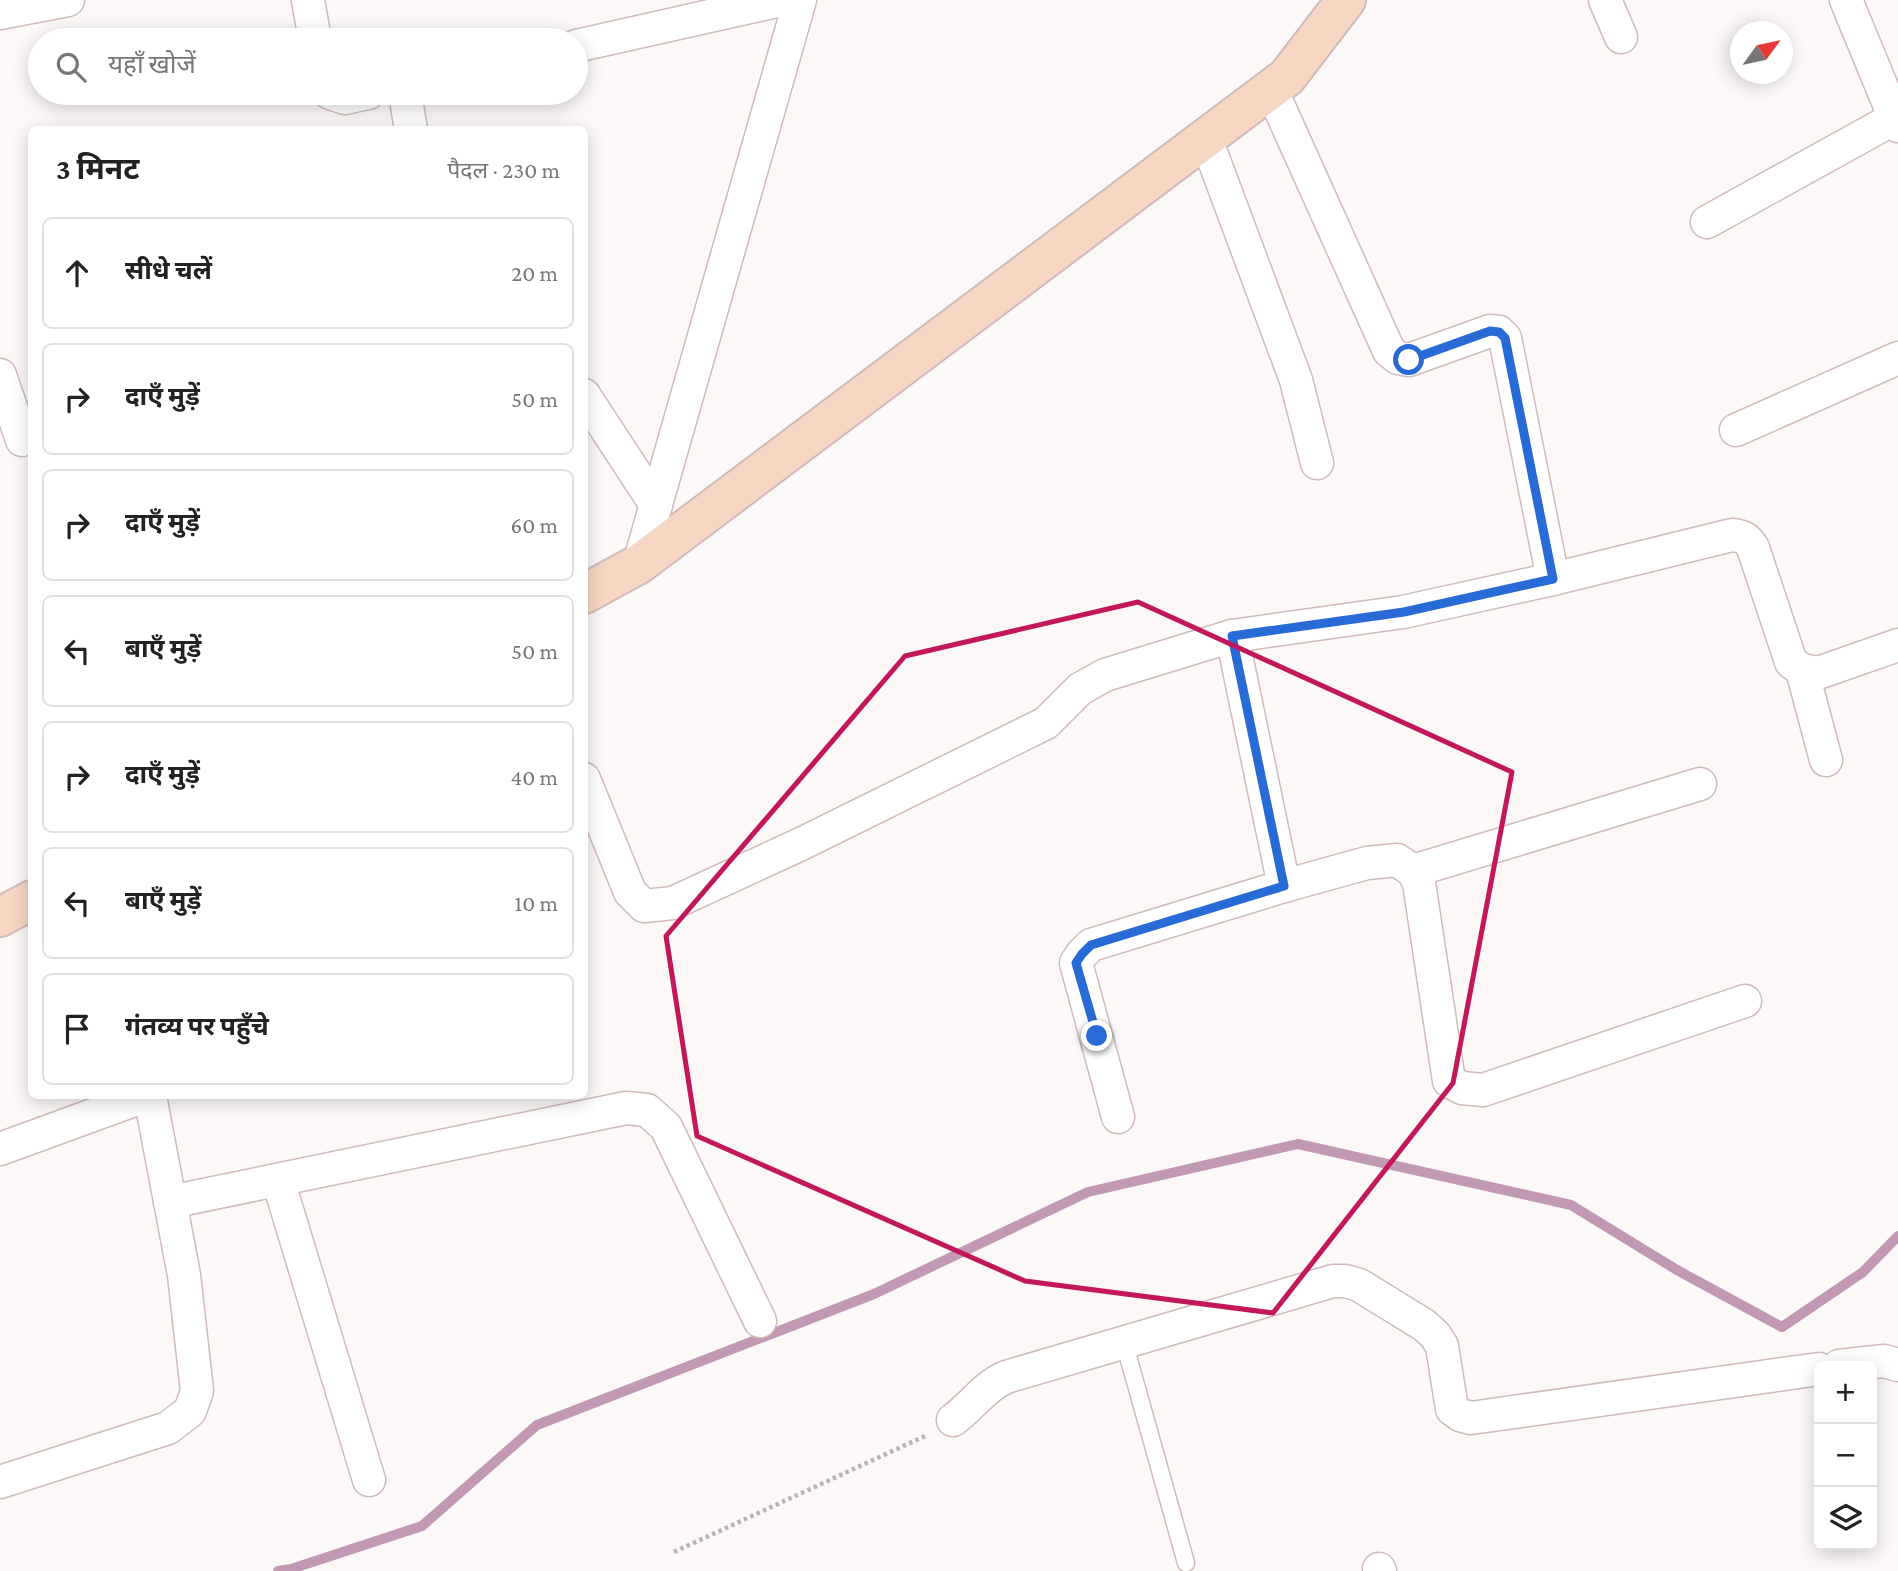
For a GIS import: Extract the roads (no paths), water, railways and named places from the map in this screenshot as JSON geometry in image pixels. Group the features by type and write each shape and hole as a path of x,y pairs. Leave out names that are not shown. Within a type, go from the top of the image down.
{"street":[{"path":"0,13 68,0"},
{"path":"308,0 313,28"},
{"path":"588,43 781,0"},
{"path":"639,564 800,0"},
{"path":"588,592 639,564 1287,77 1346,0"},
{"path":"1605,0 1621,37"},
{"path":"1707,222 1896,122 1846,0"},
{"path":"1271,89 1389,351 1398,358 1409,360 1490,331 1499,332 1505,338 1553,579"},
{"path":"407,105 410,126"},
{"path":"1206,139 1296,380 1317,463"},
{"path":"1736,430 1898,358"},
{"path":"0,375 18,441"},
{"path":"588,401 656,505"},
{"path":"588,789 630,892 644,906 673,903 801,844 1046,723 1080,689 1105,675 1232,636 1404,612 1732,535 1742,536 1753,548 1791,662 1802,670 1818,673 1898,645"},
{"path":"1232,636 1284,886"},
{"path":"1802,670 1826,760"},
{"path":"1413,871 1700,784"},
{"path":"1118,1117 1076,963 1082,954 1091,945 1367,863 1397,860 1413,871 1419,883 1449,1081 1462,1088 1483,1090 1745,1000"},
{"path":"0,917 28,902"},
{"path":"0,1149 139,1099"},
{"path":"0,1482 168,1428 190,1411 197,1391 184,1275 148,1099"},
{"path":"170,1202 626,1108 646,1110 666,1127 760,1321"},
{"path":"278,1180 369,1480"},
{"path":"953,1420 968,1409 986,1389 1006,1377 1333,1281 1359,1285 1436,1335 1442,1346 1452,1409 1471,1418 1814,1370"},
{"path":"1877,1362 1898,1365"}],"lane":[{"path":"1124,1342 1186,1563"}],"waterway":[{"path":"278,1571 422,1526 537,1425 874,1294 1088,1192 1298,1144 1571,1205 1677,1270 1782,1327 1863,1272 1898,1236"}]}
